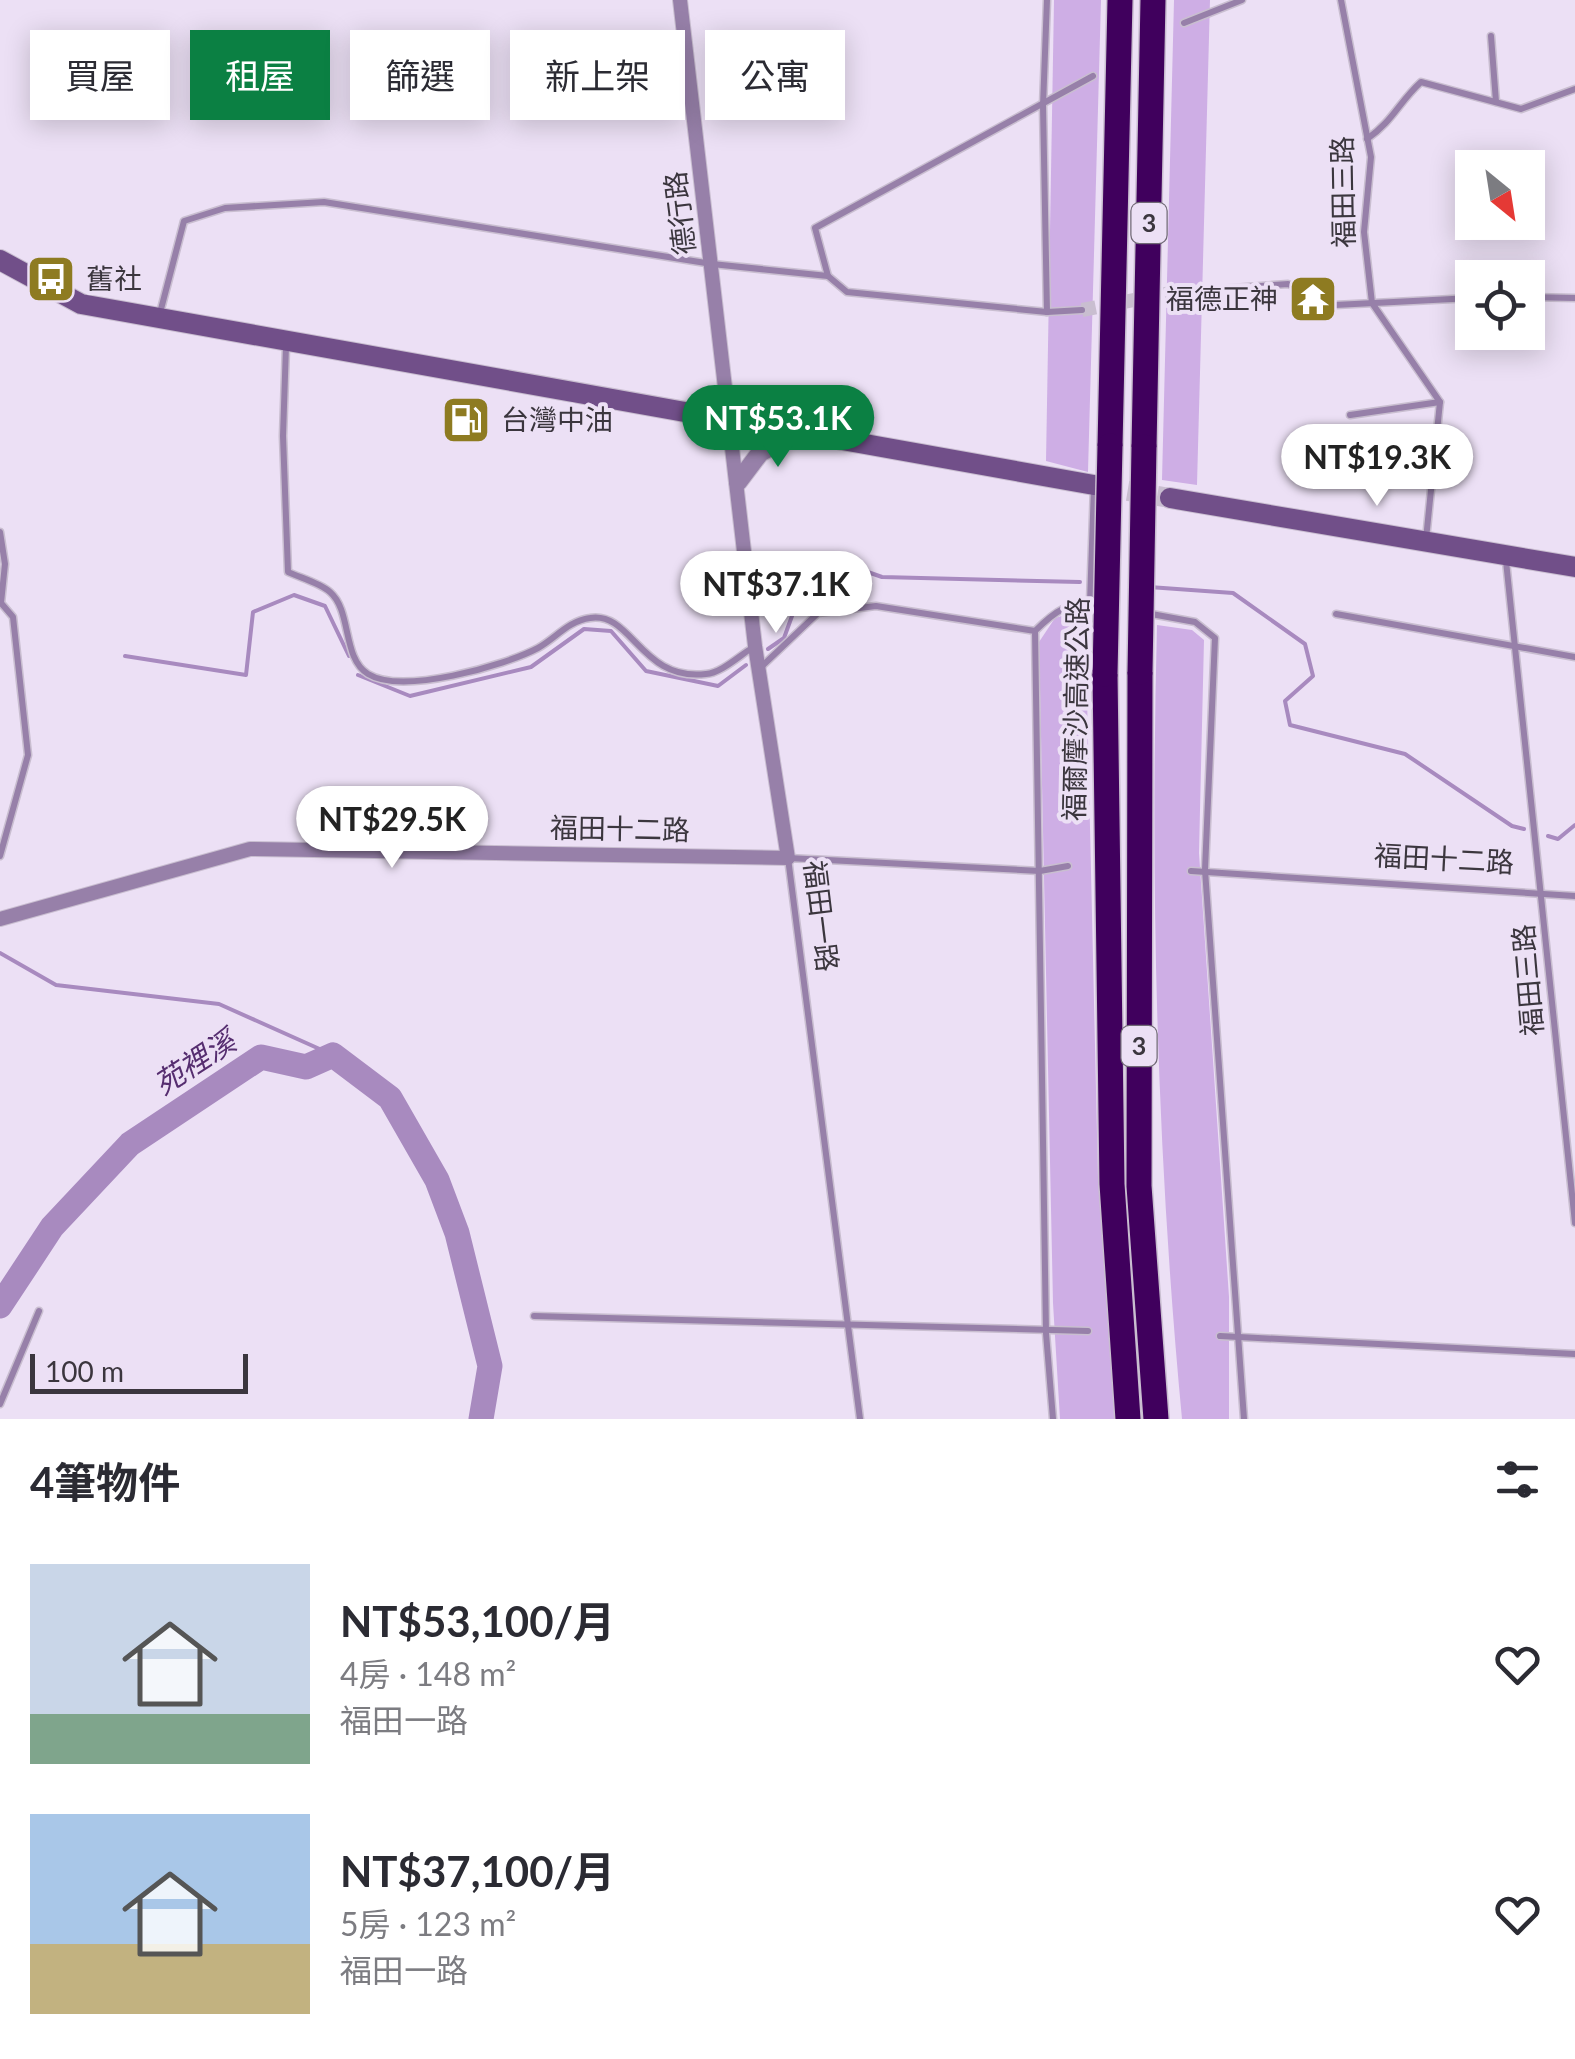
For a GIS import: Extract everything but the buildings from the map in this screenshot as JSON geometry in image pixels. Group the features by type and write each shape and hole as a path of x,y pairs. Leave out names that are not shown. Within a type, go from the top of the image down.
{"highway":[{"name":"福爾摩沙高速公路","path":"1120,0 1105,674 1112,1184 1128,1419"},
{"name":"3","path":"1154,0 1140,672 1140,1186 1156,1419"}],"main road":[{"path":"0,260 81,304 1094,485"},
{"path":"1170,498 1575,567"}],"street":[{"name":"德行路","path":"680,0 729,419"},
{"name":"福田一路","path":"729,419 755,646 788,858"},
{"path":"738,482 760,454 797,432"},
{"name":"福田十二路","path":"0,918 250,849 282,846 788,858"}],"lane":[{"path":"1047,0 1043,106 1047,312"},
{"path":"1184,24 1242,0"},
{"name":"福田三路","path":"1342,0 1371,157 1364,232 1372,303 1440,402"},
{"path":"1491,36 1496,102"},
{"path":"828,276 815,228 1093,76"},
{"path":"1368,138 1392,122 1404,98 1422,82 1521,108 1575,89"},
{"path":"158,318 184,221 226,208 324,202 712,264 828,276 847,292 1047,312 1082,310"},
{"path":"1176,292 1288,284 1336,305 1455,299"},
{"path":"1545,297 1575,298"},
{"path":"286,340 282,436 288,572 330,591 339,604 358,662 368,674 415,682 491,665 538,648 572,623 592,617 611,618 626,631 638,651 670,672 709,674 755,646"},
{"path":"1350,415 1440,402 1425,542"},
{"path":"1090,602 1094,485"},
{"path":"0,532 6,564 1,603 13,618 28,755 0,856"},
{"name":"福田三路","path":"1505,555 1575,1223"},
{"path":"1053,1419 1046,1334 1035,631 1056,611 1090,602 1195,622 1215,638 1205,870 1244,1419"},
{"path":"759,669 818,613 876,606 1035,631"},
{"path":"1336,614 1575,657"},
{"name":"福田十二路","path":"788,858 1040,871 1068,866"},
{"name":"福田一路","path":"788,858 860,1419"},
{"name":"福田十二路","path":"1190,871 1542,890 1575,896"},
{"path":"1563,1122 1575,1120"},
{"path":"0,1404 38,1311"},
{"path":"534,1316 1046,1334 1088,1332"},
{"path":"1220,1336 1575,1354"}],"shaded area":[{"path":"1054,0 1101,0 1088,472 1046,461"},
{"path":"1174,0 1210,0 1197,485 1162,480"},
{"path":"1085,609 1098,1177 1115,1419 1060,1419 1053,1303 1039,642 1055,618"},
{"path":"1157,625 1192,630 1204,640 1199,853 1229,1297 1229,1419 1182,1419 1173,1320 1158,1022 1154,823"}],"waterway":[{"path":"768,649 784,638 812,561 828,558 882,577 1080,582"},
{"path":"1149,587 1233,593 1305,644 1313,676 1285,701 1290,725 1405,754 1512,826 1524,829"},
{"path":"125,656 246,675 253,612 294,595 325,606 349,656"},
{"path":"358,675 410,696 531,667 584,629 611,631 646,671 718,686 746,665"},
{"path":"1548,836 1558,839 1575,825"},
{"path":"0,953 56,985 219,1004 333,1055"},
{"name":"苑裡溪","path":"0,1306 52,1227 130,1144 261,1057 306,1067 333,1055 390,1098 437,1180 457,1233 490,1366 481,1419"}],"tunnel":[{"path":"1082,310 1176,292"},
{"path":"1098,486 1170,498"}],"place":[{"name":"舊社","path":"51,279"},
{"name":"福德正神","path":"1313,299"},
{"name":"台灣中油","path":"466,420"}]}
